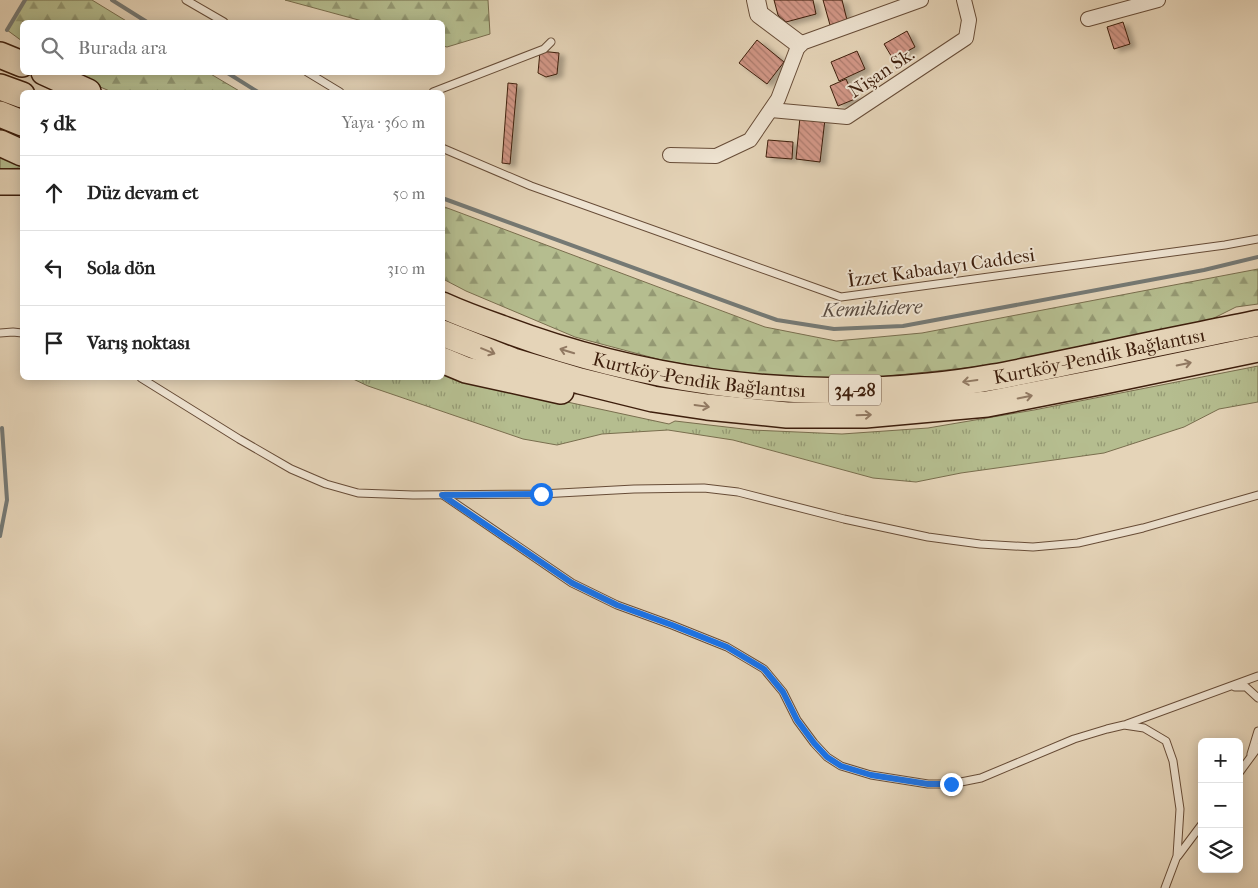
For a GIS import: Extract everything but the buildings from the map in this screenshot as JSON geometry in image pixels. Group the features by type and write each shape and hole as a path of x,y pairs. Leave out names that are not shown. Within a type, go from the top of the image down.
{"highway":[{"path":"0,55 20,63"},
{"path":"51,75 84,90"},
{"path":"0,87 20,94"},
{"path":"0,114 20,122"},
{"path":"0,143 20,152"},
{"path":"0,182 20,182"},
{"name":"Kurtköy-Pendik Bağlantısı","path":"447,306 534,341 590,358 698,380 792,390 874,390 930,386 987,378 1258,323"},
{"name":"Kurtköy-Pendik Bağlantısı","path":"445,334 513,361 580,381 653,399 707,407 787,415 865,415 987,404 1258,349"},
{"path":"445,361 466,370 596,399 653,399"}],"street":[{"path":"756,0 759,14 799,44"},
{"path":"670,155 716,156 750,140 778,99 799,44 921,0"},
{"name":"Nişan Sk.","path":"771,110 847,117 966,38 969,20 964,0"},
{"path":"1088,19 1158,0"}],"lane":[{"path":"186,0 221,20"},
{"path":"438,90 544,48 551,42"},
{"path":"312,75 337,90"},
{"name":"İzzet Kabadayı Caddesi","path":"445,149 531,186 841,297 1225,245 1258,238"},
{"path":"0,333 20,333"},
{"path":"144,380 291,469 326,484 358,493 442,495 541,494 634,489 704,488 738,492 844,520 928,538 980,544 1033,547 1078,542 1143,528 1258,495"},
{"path":"442,495 572,583 617,605 727,647 764,669 783,692 797,720 827,757 841,766 871,775 928,784 951,784 981,778 1074,739 1124,725 1258,676"},
{"path":"1230,686 1246,687 1258,698"},
{"path":"1124,725 1144,728 1166,742 1173,761 1180,809 1177,856 1165,888"},
{"path":"1249,759 1258,732"},
{"path":"1243,767 1258,747"},
{"path":"1177,856 1199,828"}],"green space":[{"path":"25,0 92,0 125,20 20,20 20,40 7,30"},
{"path":"285,0 488,0 490,34 447,47 445,46 445,20 359,20"},
{"path":"74,75 212,75 238,90 107,90"},
{"path":"0,151 20,159 20,168 0,169"},
{"path":"445,207 765,327 836,341 922,333 1258,269 1258,304 1236,307 1204,323 984,366 879,377 813,380 739,373 665,361 575,337 466,291 445,280"},
{"path":"1258,366 1258,402 1219,409 1184,427 1104,453 961,473 916,482 873,478 733,440 668,430 602,434 557,445 523,439 355,380 445,380 445,373 669,424 675,421 752,430 842,434 928,428 1034,410"}],"waterway":[{"path":"7,30 25,0"},
{"name":"Kemiklidere","path":"112,0 144,20"},
{"name":"Kemiklidere","path":"231,75 255,90"},
{"name":"Kemiklidere","path":"445,199 777,320 834,329 903,326 1204,270 1258,257"},
{"path":"0,536 7,500 2,428"}],"route":[{"path":"541,494 442,495 572,583 617,605 727,647 764,669 783,692 797,720 814,743 827,757 841,766 871,775 928,784 951,784"}]}
